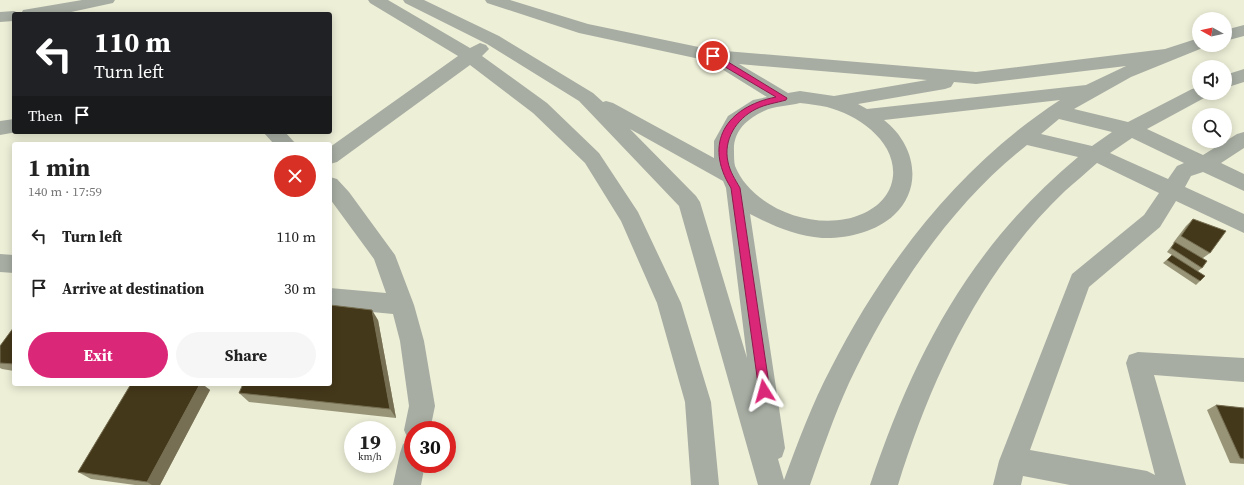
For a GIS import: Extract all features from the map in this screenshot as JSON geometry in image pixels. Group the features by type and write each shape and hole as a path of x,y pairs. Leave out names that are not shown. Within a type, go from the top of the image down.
{"street":[{"path":"35,0 52,12 107,0"},
{"path":"376,0 470,56 540,108 592,158 630,218 669,303 698,402 704,485"},
{"path":"411,0 493,40 586,97 732,182"},
{"path":"493,0 585,29 713,56 976,78"},
{"path":"0,17 12,16"},
{"path":"1232,34 1244,30"},
{"path":"332,155 493,40"},
{"path":"796,485 806,456 834,388 864,330 893,280 924,236 956,198 989,165 1023,136 1057,112 1093,90 1129,71 1166,55 1192,46"},
{"path":"835,102 976,78 1166,55"},
{"path":"713,56 784,98"},
{"path":"1232,79 1244,75"},
{"path":"865,116 1093,90"},
{"path":"884,485 913,405 940,346 968,296 998,253 1029,215 1061,182 1095,154 1130,129 1166,108 1192,95"},
{"path":"586,97 689,202 772,485"},
{"path":"800,97 835,102 865,116 888,135 896,146 901,158 903,183 895,200 881,214 867,222 851,227 833,229 814,228 795,225 777,219 746,200 732,182 723,162 722,149 726,136 732,124 741,115 753,107 768,101 784,98 800,97"},
{"path":"1057,112 1130,129 1244,183"},
{"path":"275,134 284,142"},
{"path":"1023,136 1095,154 1244,224"},
{"path":"1147,485 1010,473 1080,281 1152,221 1184,171 1204,164 1244,139"},
{"path":"732,182 778,485"},
{"path":"332,187 342,198 384,255 412,340 422,406 419,421"},
{"path":"0,263 12,264"},
{"path":"332,298 402,306"},
{"path":"1172,485 1138,363 1244,370"},
{"path":"407,485 409,473"}],"building":[{"path":"1193,219 1226,231 1210,253 1181,236"},
{"path":"1175,242 1207,261 1202,268 1171,248"},
{"path":"1172,255 1205,276 1200,281 1167,260"},
{"path":"332,305 372,310 390,409 239,393 242,386 332,386"},
{"path":"12,330 12,364 0,363 0,346"},
{"path":"130,386 199,386 147,482 78,472"},
{"path":"1216,405 1244,408 1244,459 1240,458"}],"route":[{"path":"713,56 784,98 768,101 753,107 741,115 732,124 722,149 723,162 728,175 736,188 764,391"}]}
